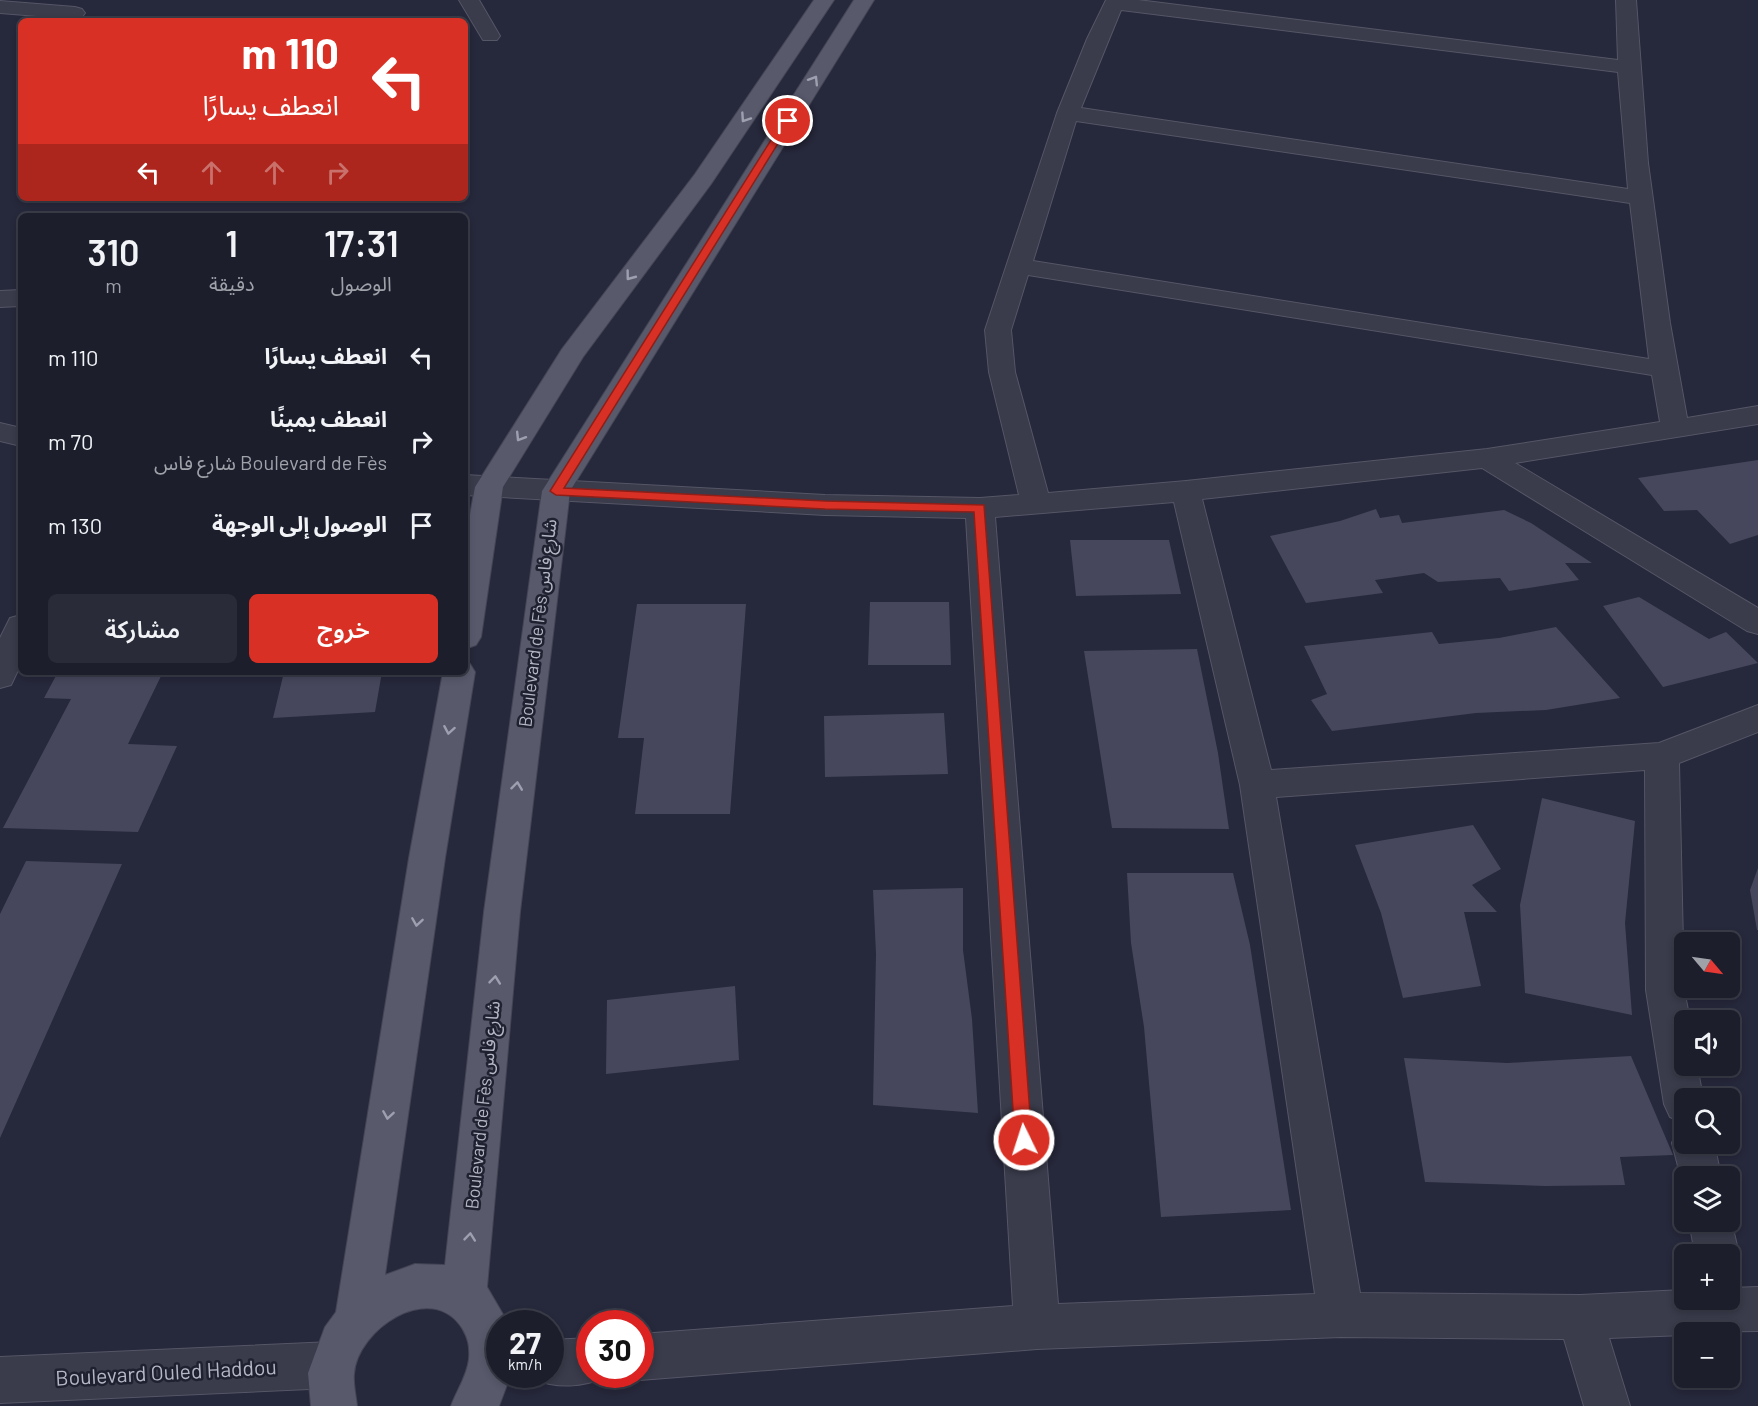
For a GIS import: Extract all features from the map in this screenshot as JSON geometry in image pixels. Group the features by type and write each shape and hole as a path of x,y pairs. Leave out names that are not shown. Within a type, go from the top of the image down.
{"main road":[{"path":"468,599 477,486 570,355 703,179 824,0"},
{"name":"Boulevard de Fès شارع فاس","path":"464,1295 502,912 547,545 556,491 864,0"},
{"path":"357,1318 427,858 458,675"},
{"path":"333,1386 342,1340 357,1318 382,1298 411,1286 439,1286 464,1295 482,1314 486,1324"}],"street":[{"path":"469,0 490,36"},
{"path":"1626,0 1627,66 1640,198 1663,369 1675,428"},
{"path":"1036,504 1002,372 998,330 1068,113 1097,39 1115,2 1627,66"},
{"path":"0,7 75,13"},
{"path":"1068,113 1640,198"},
{"path":"1019,266 1663,369"},
{"path":"0,299 18,298"},
{"path":"477,486 825,505 980,508 1186,491 1487,458 1758,415"},
{"path":"0,432 18,436"},
{"path":"1487,458 1758,623"},
{"path":"1186,491 1257,785 1341,1316"},
{"path":"980,508 1037,1327"},
{"path":"0,676 18,633"},
{"path":"1257,785 1662,756 1758,718"},
{"path":"1662,756 1665,990 1681,1088"},
{"path":"654,1356 1037,1327 1341,1316 1580,1317 1681,1310"},
{"path":"1580,1317 1607,1406"},
{"name":"Boulevard Ouled Haddou","path":"0,1380 333,1386"}],"building":[{"path":"1758,460 1758,535 1730,544 1697,510 1664,511 1638,478"},
{"path":"1376,509 1380,518 1399,515 1402,523 1504,510 1531,523 1592,563 1565,563 1579,580 1509,591 1500,578 1438,582 1424,573 1375,580 1383,593 1306,603 1270,536 1340,521"},
{"path":"1070,540 1169,540 1181,594 1076,596"},
{"path":"1639,597 1709,639 1726,632 1758,663 1663,687 1603,606"},
{"path":"870,602 949,602 951,665 868,665"},
{"path":"637,604 746,604 730,814 635,814 644,738 618,738"},
{"path":"1556,627 1620,698 1546,710 1476,713 1332,731 1311,700 1327,694 1304,646 1432,632 1439,644 1499,638"},
{"path":"1197,649 1218,753 1229,829 1112,828 1084,651"},
{"path":"56,675 162,675 128,744 177,746 138,832 3,828 71,699 44,698"},
{"path":"283,675 381,675 375,712 273,718"},
{"path":"944,713 948,774 825,777 824,716"},
{"path":"1542,798 1635,821 1625,923 1632,1015 1525,993 1520,905"},
{"path":"1473,825 1501,869 1472,885 1497,912 1464,912 1481,986 1403,998 1381,913 1355,845"},
{"path":"26,861 122,864 0,1138 0,914"},
{"path":"1758,868 1758,930 1757,930 1750,890"},
{"path":"1127,873 1233,873 1250,945 1291,1210 1161,1217 1144,1027 1131,943"},
{"path":"963,888 963,950 972,1019 978,1113 873,1105 876,954 873,890"},
{"path":"735,986 739,1060 606,1074 607,1000"},
{"path":"1631,1056 1673,1155 1620,1157 1625,1185 1545,1186 1425,1182 1404,1058 1507,1063"}],"route":[{"path":"788,121 556,491 825,505 980,508 1024,1140"}]}
